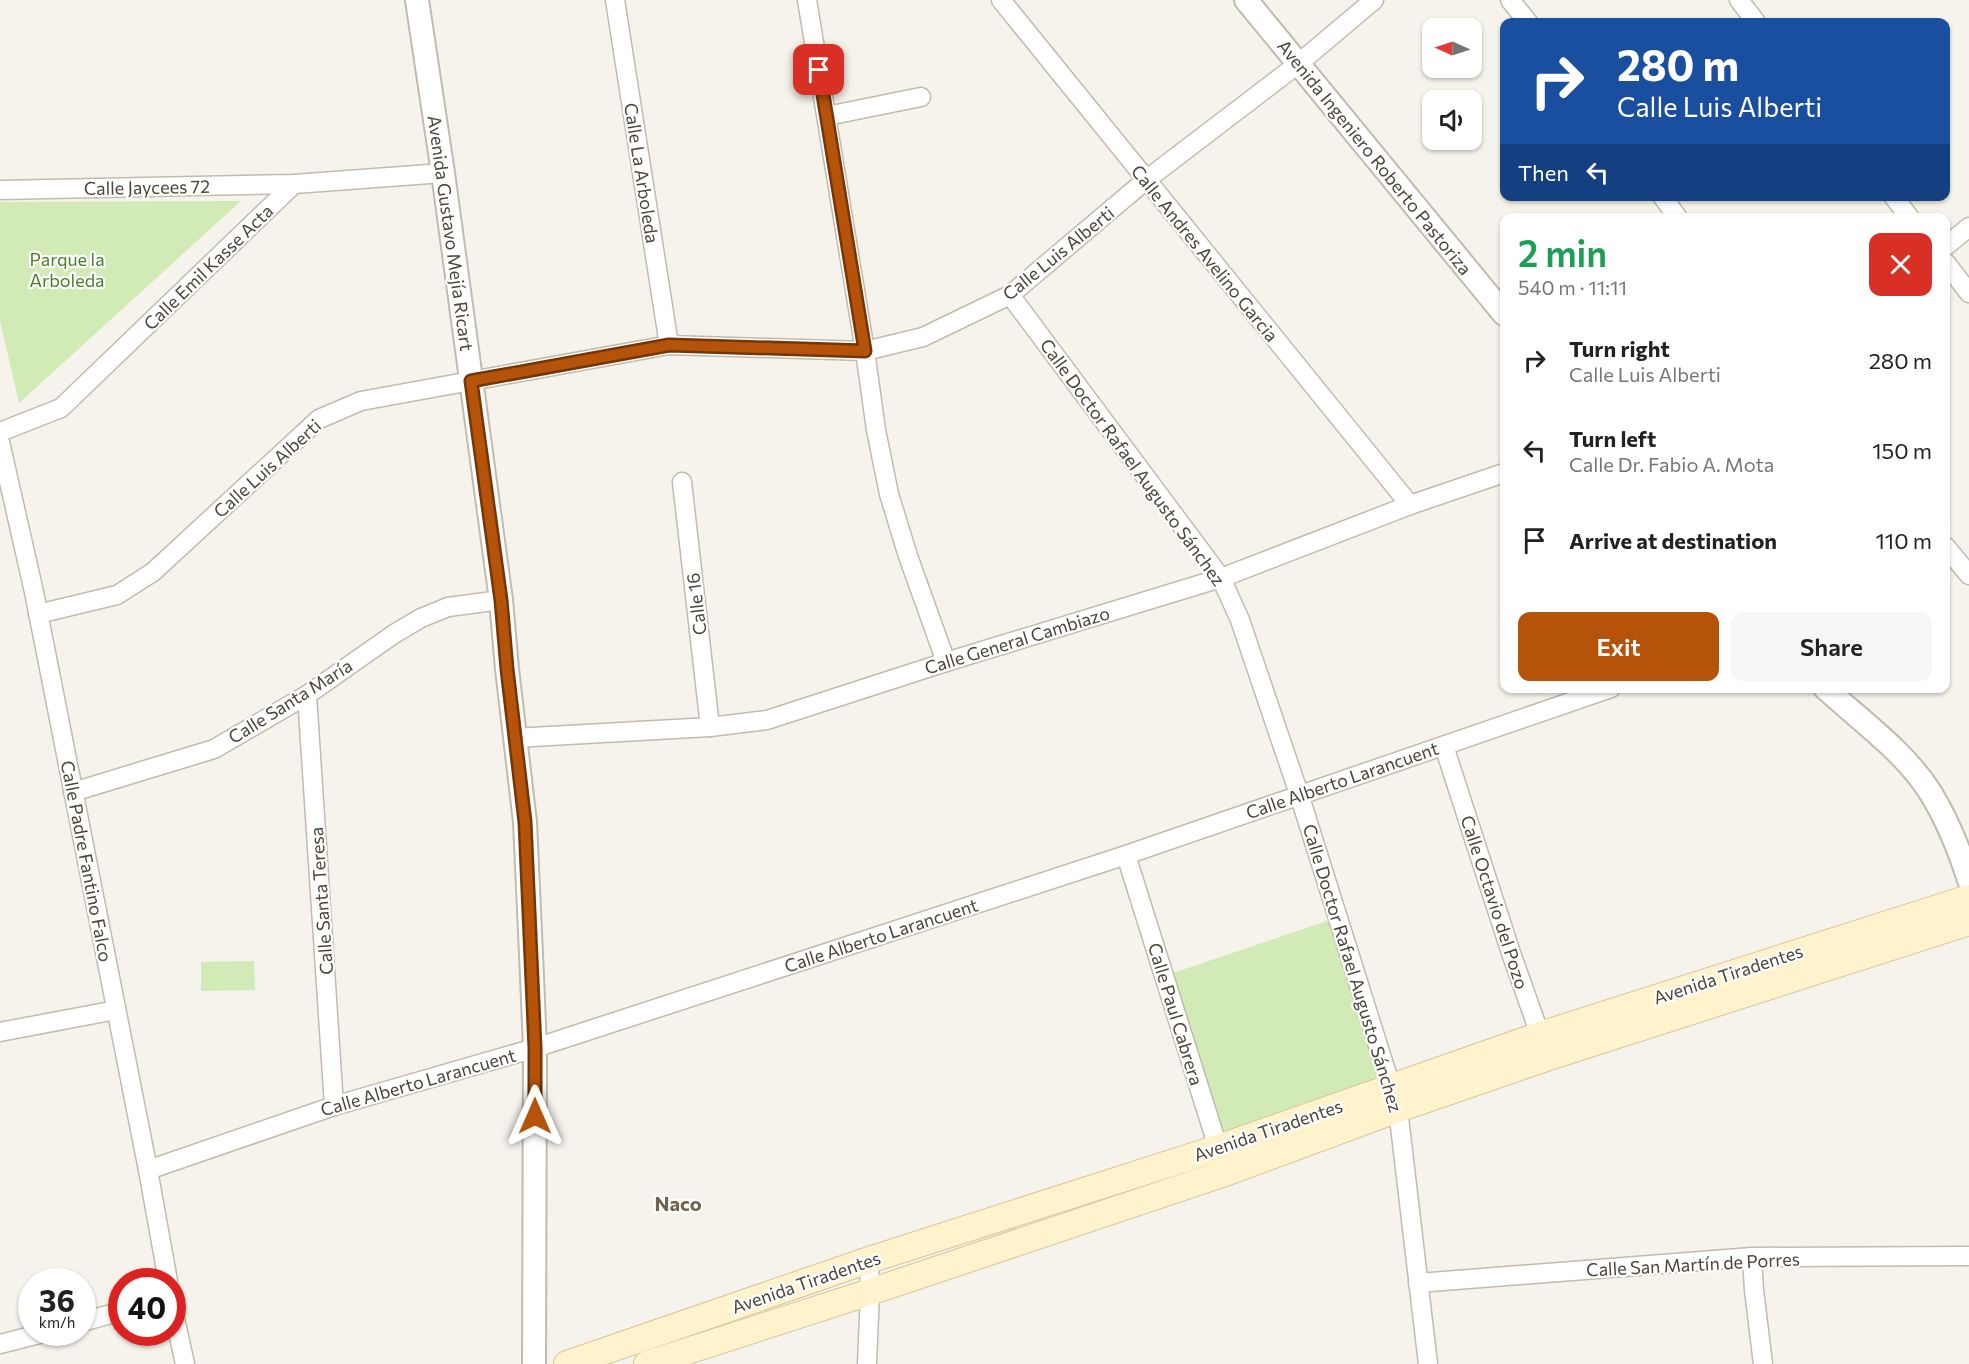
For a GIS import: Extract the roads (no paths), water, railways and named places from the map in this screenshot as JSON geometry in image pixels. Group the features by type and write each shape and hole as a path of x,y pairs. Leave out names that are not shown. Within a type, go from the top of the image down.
{"main road":[{"name":"Avenida Tiradentes","path":"567,1364 869,1260 1218,1148 1395,1097 1969,898"},
{"name":"Avenida Tiradentes","path":"1544,1046 1969,922"},
{"name":"Avenida Tiradentes","path":"646,1364 1226,1173 1395,1097"}],"street":[{"name":"Avenida Gustavo Mejía Ricart","path":"417,0 501,600 514,738 525,822 535,1048 534,1364"},
{"name":"Calle La Arboleda","path":"615,0 669,345"},
{"path":"807,0 876,430 889,494 908,556 946,662"},
{"name":"Calle Andres Avelino Garcia","path":"1001,0 1410,505"},
{"name":"Avenida Ingeniero Roberto Pastoriza","path":"1246,0 1500,309"},
{"name":"Calle Luis Alberti","path":"38,614 117,595 153,572 319,419 361,401 669,345 865,351 923,337 1010,296 1146,180 1298,64 1374,0"},
{"path":"1510,0 1525,18"},
{"path":"1738,0 1753,18"},
{"path":"827,116 921,97"},
{"path":"294,184 443,173"},
{"name":"Calle Jaycees 72","path":"0,190 294,184"},
{"name":"Calle Emil Kasse Acta","path":"0,432 61,408 294,184"},
{"path":"1897,201 1906,213"},
{"path":"1950,243 1969,227"},
{"path":"1950,268 1969,292"},
{"name":"Calle Doctor Rafael Augusto Sánchez","path":"1010,296 1221,578 1240,620 1299,794 1395,1097 1428,1364"},
{"name":"Calle Padre Fantino Falco","path":"0,442 8,524 38,614 166,1268"},
{"name":"Calle General Cambiazo","path":"514,738 710,727 766,720 1221,578 1410,505 1500,473"},
{"name":"Calle 16","path":"681,482 710,727"},
{"path":"1950,551 1969,576"},
{"name":"Calle Santa María","path":"73,792 214,748 307,695 394,634 422,618 448,607 501,600"},
{"name":"Calle Alberto Larancuent","path":"148,1170 334,1106 535,1048 1126,855 1597,693"},
{"path":"1830,693 1911,767 1930,791 1958,847 1969,880"},
{"name":"Calle Santa Teresa","path":"307,695 334,1106"},
{"name":"Calle Octavio del Pozo","path":"1444,746 1544,1046"},
{"name":"Calle Paul Cabrera","path":"1126,855 1226,1173"},
{"path":"0,1032 116,1010"},
{"name":"Calle San Martín de Porres","path":"1418,1283 1752,1257 1969,1256"},
{"path":"1752,1257 1763,1364"},
{"path":"867,1364 869,1260"},
{"path":"0,1344 18,1339"},
{"path":"181,1346 185,1364"}],"district":[{"name":"Naco","path":"678,1203"}],"park label":[{"name":"Parque la Arboleda","path":"67,269"}]}
